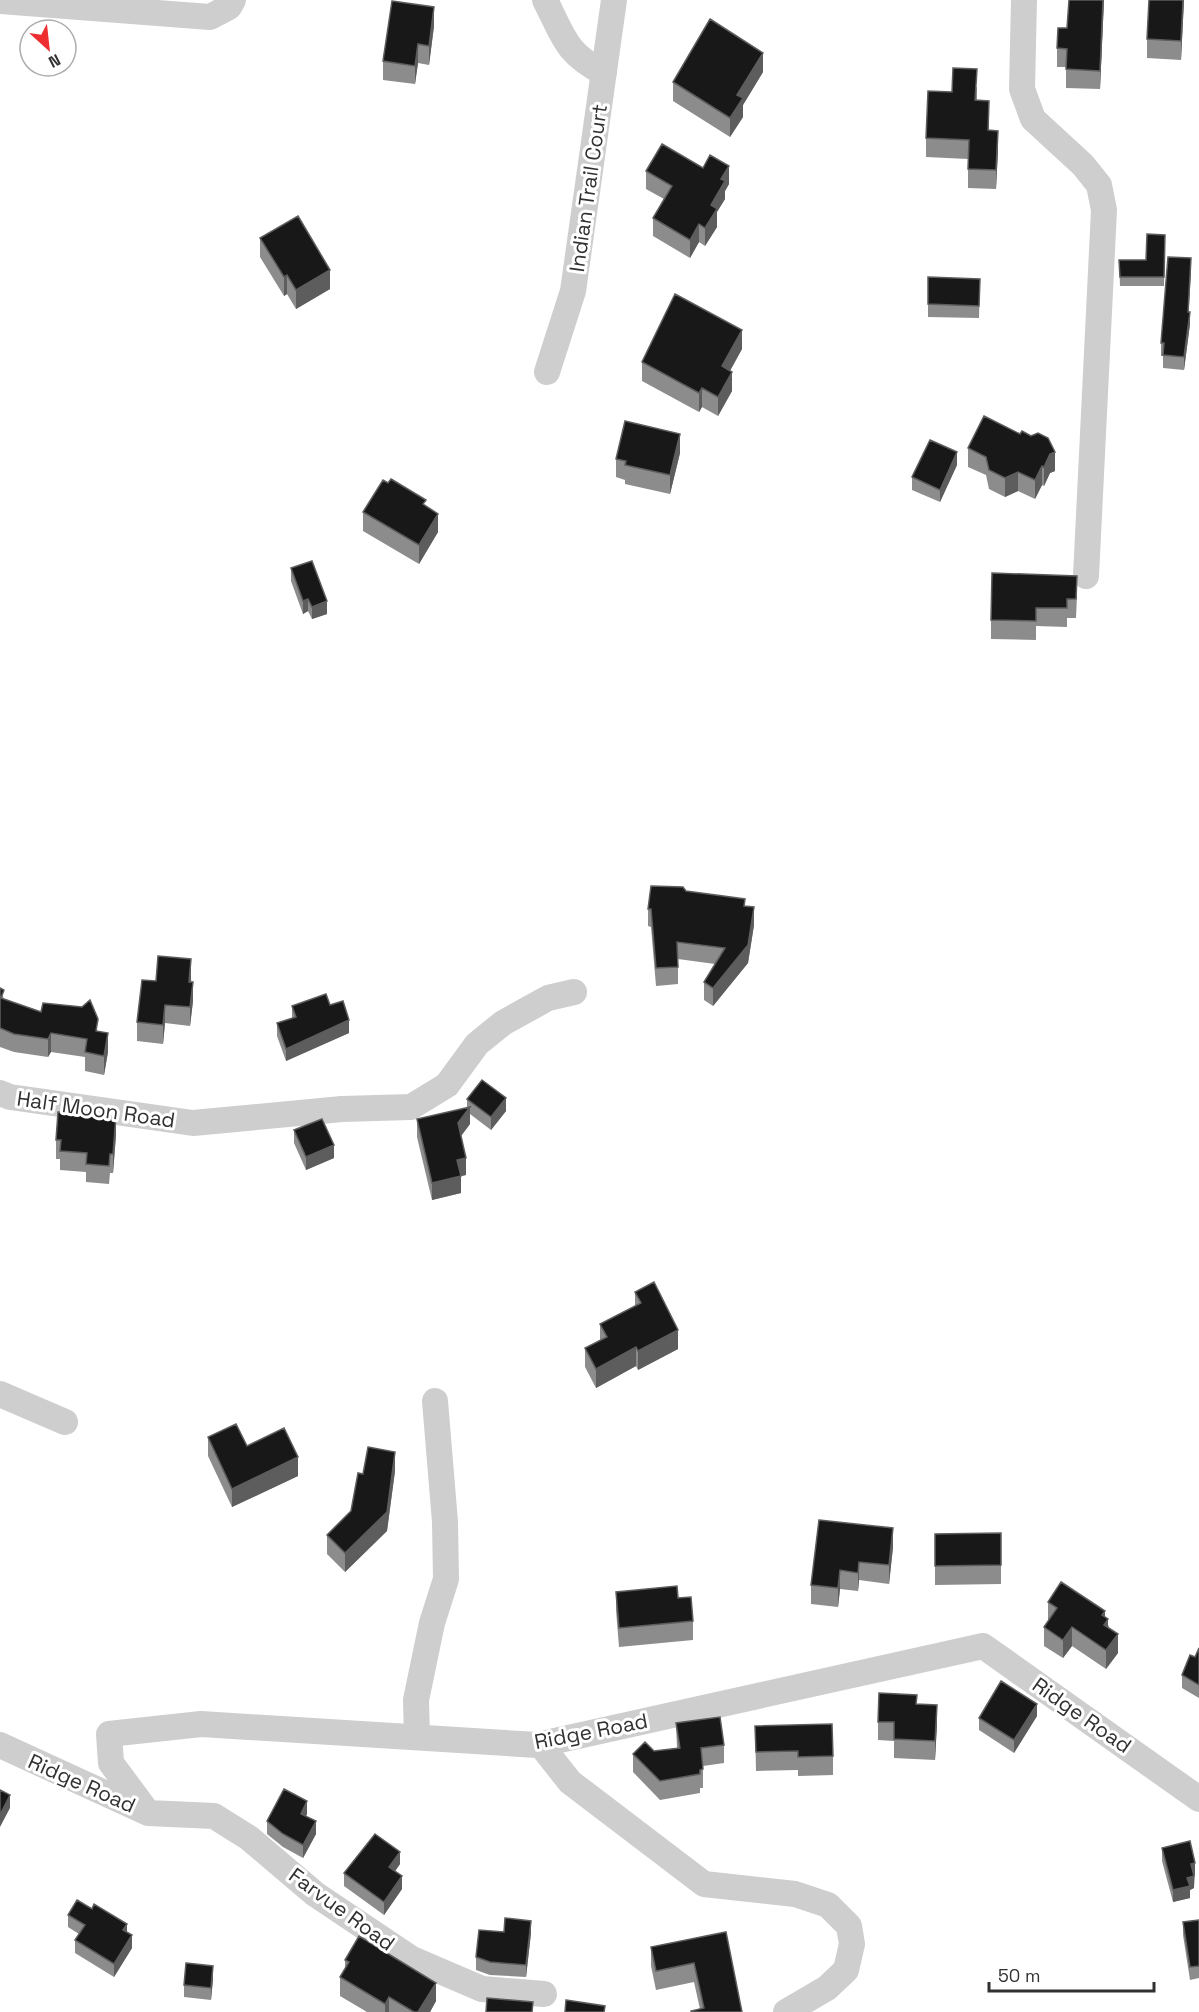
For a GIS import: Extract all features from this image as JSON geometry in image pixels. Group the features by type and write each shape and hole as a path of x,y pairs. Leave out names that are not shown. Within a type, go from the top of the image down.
{"street":[{"path":"0,1 210,17 229,7 233,0"},
{"path":"545,0 570,51 582,62 604,73"},
{"name":"Indian Trail Court","path":"547,372 573,291 614,0"},
{"path":"1024,0 1022,89 1033,119 1083,165 1099,185 1104,210 1086,576"},
{"name":"Half Moon Road","path":"0,1093 10,1098 193,1123 342,1109 411,1107 447,1085 477,1044 503,1023 548,999 574,992"},
{"path":"0,1394 65,1422"},
{"path":"417,1737 416,1700 432,1623 446,1579 435,1401"},
{"name":"Ridge Road","path":"147,1813 111,1763 109,1734 201,1724 540,1744 983,1646 1199,1799"},
{"path":"540,1744 570,1782 704,1884 795,1894 828,1905 849,1926 852,1944 846,1970 827,1988 786,2012"},
{"name":"Ridge Road","path":"0,1745 147,1813"},
{"name":"Farvue Road","path":"147,1813 214,1816 249,1838 315,1894 412,1959 482,1989 544,1994"}],"building":[{"path":"1069,0 1103,0 1100,71 1066,69 1067,49 1057,48 1058,28 1067,28"},
{"path":"1149,0 1183,0 1181,41 1147,39"},
{"path":"392,1 434,7 429,46 418,44 415,66 383,61"},
{"path":"710,19 763,53 737,95 743,98 730,118 673,82"},
{"path":"953,68 977,69 975,100 989,101 988,130 998,131 996,170 968,169 969,140 926,138 928,91 952,92"},
{"path":"662,144 703,168 710,155 729,166 721,179 725,181 711,205 717,209 705,228 699,224 690,240 653,218 672,186 646,171"},
{"path":"298,216 330,270 296,290 287,275 284,277 260,238"},
{"path":"1147,234 1165,235 1164,277 1120,277 1119,260 1146,260"},
{"path":"1168,257 1191,258 1188,312 1190,312 1184,357 1163,355 1164,343 1161,343"},
{"path":"928,277 980,279 979,306 928,304"},
{"path":"675,294 742,330 722,366 732,372 718,397 702,388 699,393 642,362"},
{"path":"984,416 1020,434 1022,431 1031,436 1038,433 1048,438 1055,452 1050,454 1035,480 1018,472 1005,478 989,470 986,457 968,448"},
{"path":"625,421 680,434 670,475 625,465 626,461 616,459"},
{"path":"930,440 957,452 940,490 912,477"},
{"path":"391,479 426,500 423,504 438,514 419,545 363,512 383,480 388,483"},
{"path":"312,561 327,601 312,607 308,599 303,601 291,568"},
{"path":"992,573 1077,576 1076,599 1067,599 1067,608 1036,608 1036,621 991,620"},
{"path":"651,886 683,887 686,891 745,899 744,906 754,907 748,945 713,988 704,982 725,948 677,942 678,967 656,968 651,909 648,909"},
{"path":"158,956 191,959 189,982 193,982 190,1007 165,1005 163,1025 137,1022 142,980 156,981"},
{"path":"0,988 4,990 1,998 41,1012 43,1003 82,1007 90,1000 98,1019 96,1031 108,1033 104,1056 85,1052 87,1039 51,1033 48,1039 14,1034 0,1028"},
{"path":"326,994 330,1005 343,1001 349,1020 286,1049 277,1023 296,1017 292,1006"},
{"path":"482,1080 506,1098 491,1117 467,1099"},
{"path":"470,1107 458,1123 466,1158 457,1160 461,1176 432,1183 417,1119"},
{"path":"58,1112 116,1116 113,1154 110,1154 109,1166 86,1164 87,1153 60,1151 61,1140 56,1140"},
{"path":"322,1119 334,1145 306,1157 294,1130"},
{"path":"654,1282 678,1330 638,1351 636,1347 596,1369 585,1348 607,1337 600,1324 641,1303 635,1292"},
{"path":"236,1424 247,1446 284,1428 298,1457 232,1489 208,1437"},
{"path":"368,1447 395,1452 387,1512 345,1553 327,1535 351,1511 358,1473 363,1474"},
{"path":"819,1520 893,1528 889,1565 859,1562 858,1573 840,1570 838,1588 811,1585"},
{"path":"1001,1533 1001,1565 935,1566 935,1534"},
{"path":"1061,1582 1105,1611 1102,1615 1108,1619 1104,1625 1118,1634 1106,1650 1072,1627 1063,1640 1044,1627 1057,1608 1048,1602"},
{"path":"677,1586 678,1598 691,1597 693,1621 619,1628 616,1592"},
{"path":"1199,1648 1199,1685 1182,1675 1190,1655 1195,1657"},
{"path":"1001,1681 1037,1704 1014,1740 979,1718"},
{"path":"879,1693 917,1695 916,1704 937,1705 935,1741 894,1739 894,1722 878,1722"},
{"path":"720,1717 724,1745 701,1748 703,1769 700,1770 700,1774 660,1781 633,1754 645,1742 654,1751 680,1748 676,1723"},
{"path":"832,1724 833,1756 798,1757 798,1751 756,1752 755,1726"},
{"path":"284,1789 307,1801 301,1814 316,1821 303,1845 283,1834 267,1821"},
{"path":"0,1790 10,1795 0,1815"},
{"path":"375,1834 400,1852 389,1867 402,1876 384,1902 344,1873"},
{"path":"1190,1841 1195,1863 1191,1864 1194,1876 1187,1878 1190,1886 1173,1890 1162,1848"},
{"path":"77,1900 92,1909 94,1904 127,1924 123,1930 132,1935 114,1964 75,1940 85,1925 68,1915"},
{"path":"505,1918 531,1921 526,1965 490,1962 476,1957 479,1930 504,1932"},
{"path":"1199,1920 1199,1966 1190,1967 1183,1922"},
{"path":"726,1932 742,2012 691,2012 704,2008 694,1963 656,1971 651,1947"},
{"path":"359,1936 436,1983 418,2012 414,2012 389,1997 385,2004 340,1977 349,1962 345,1960"},
{"path":"186,1963 213,1966 211,1988 184,1985"},
{"path":"487,1998 533,2002 532,2012 486,2012"},
{"path":"566,2000 605,2006 604,2012 565,2012"}]}
